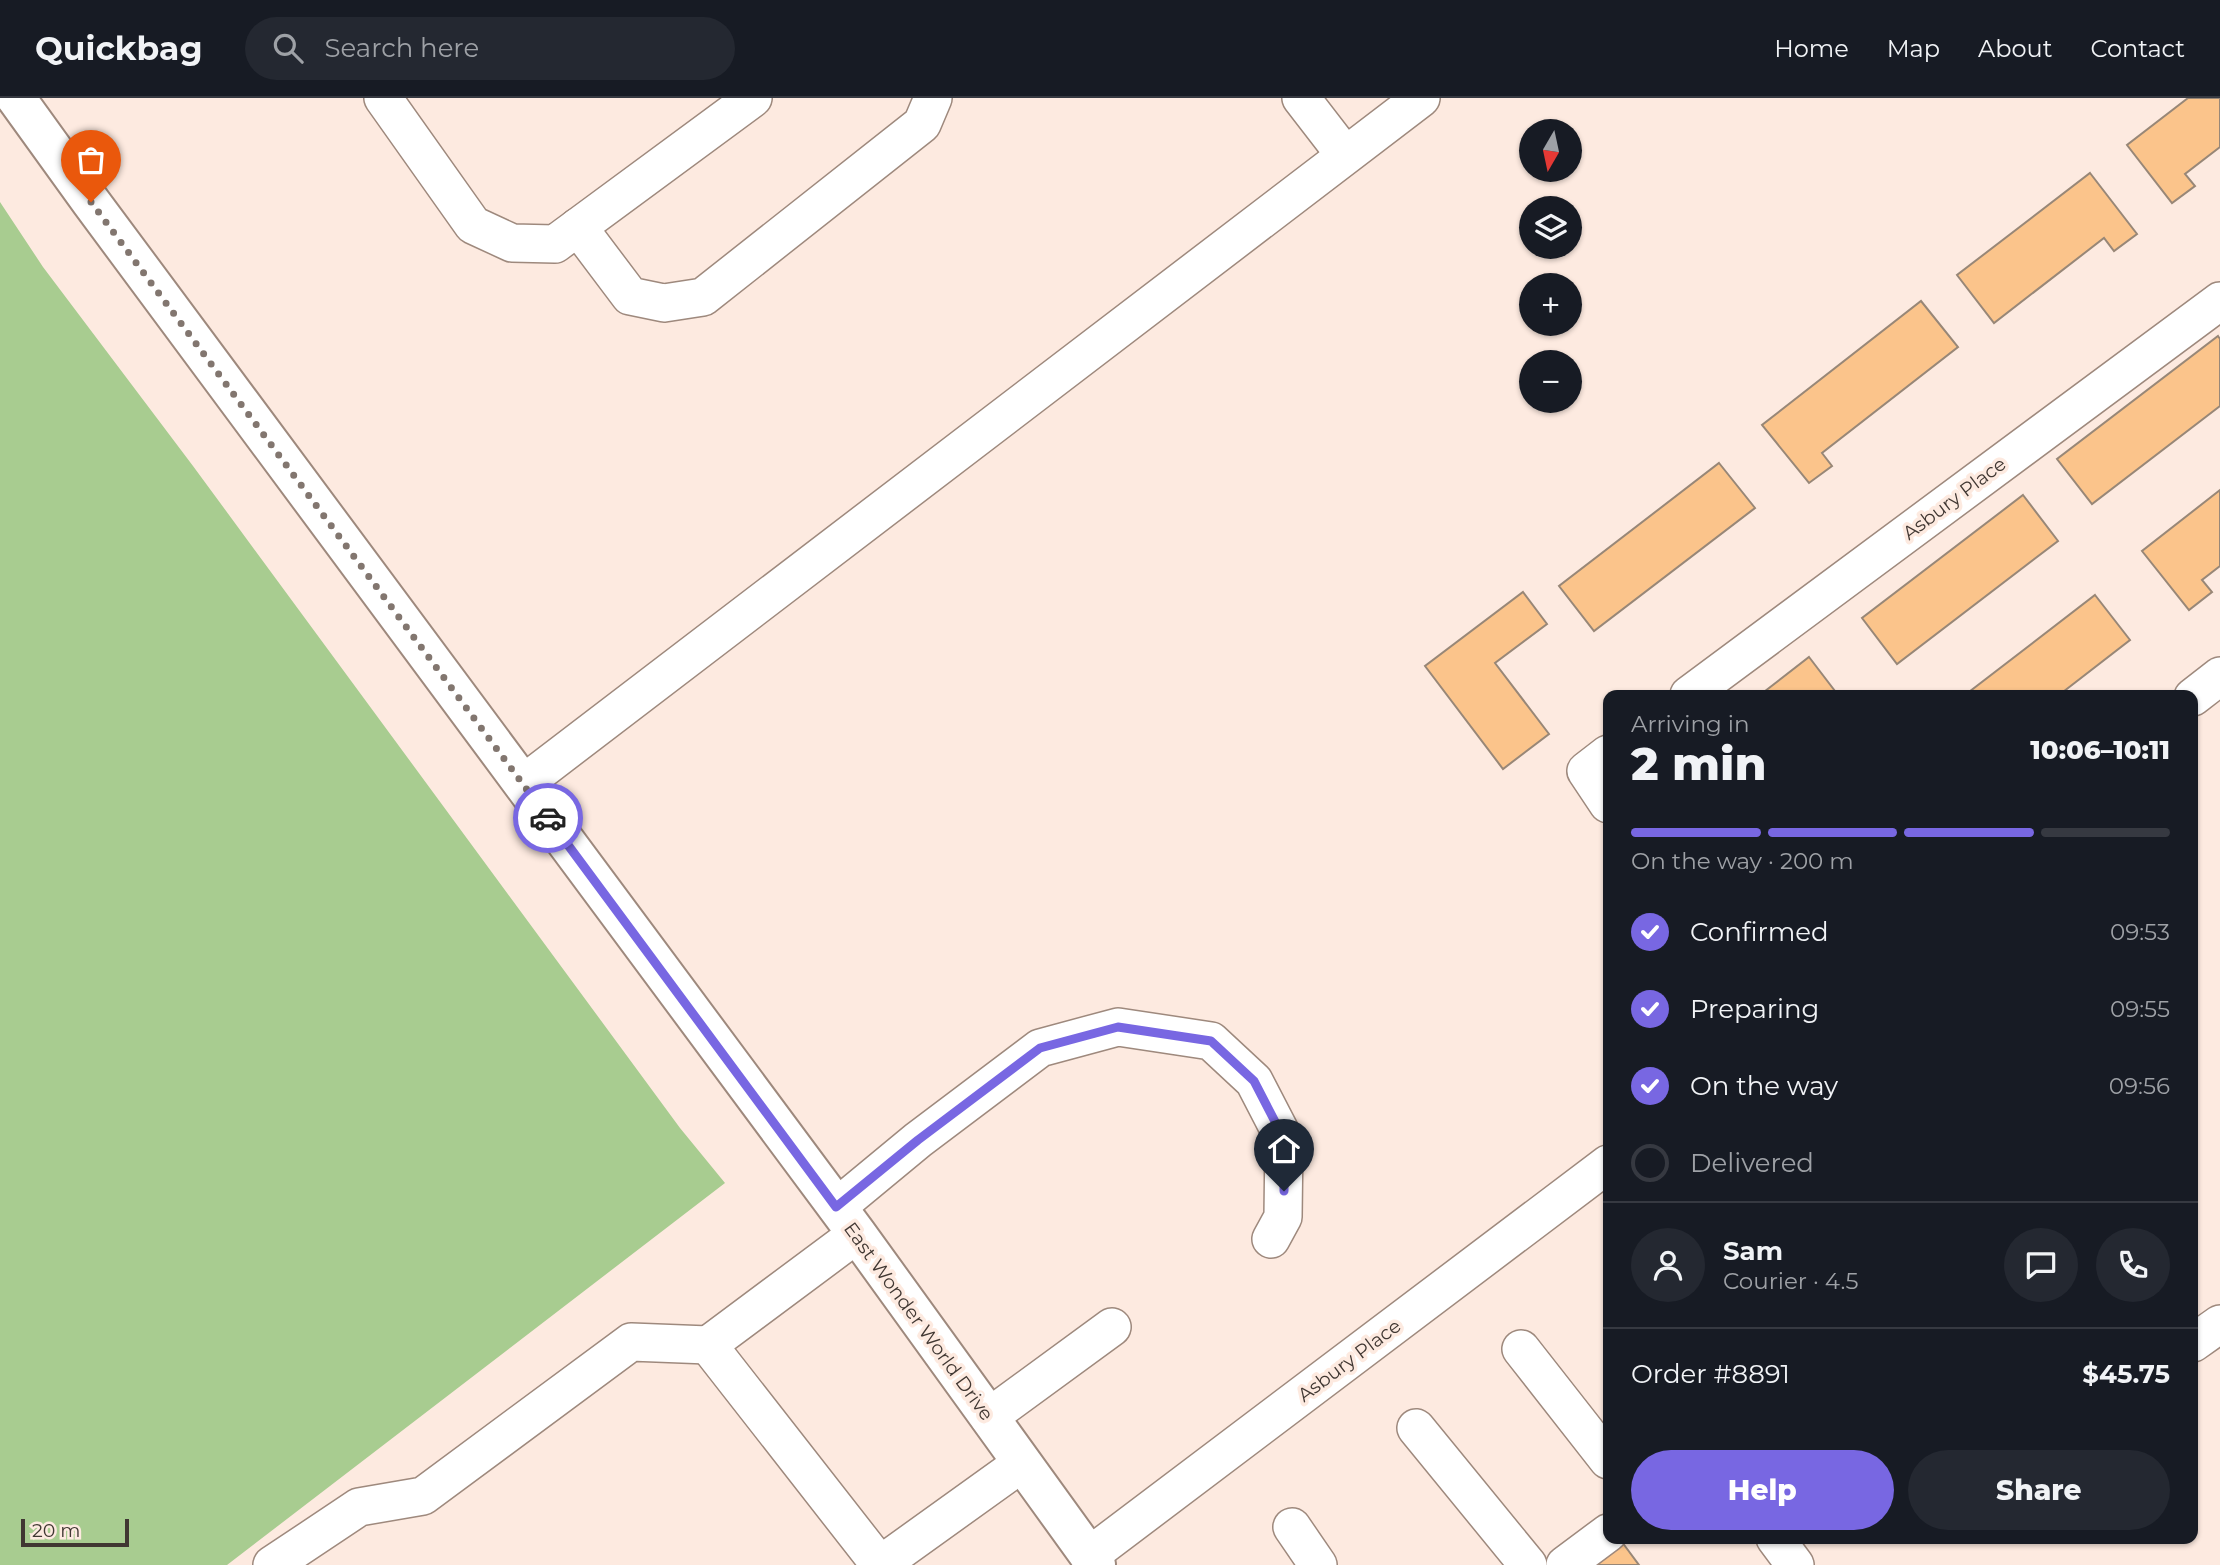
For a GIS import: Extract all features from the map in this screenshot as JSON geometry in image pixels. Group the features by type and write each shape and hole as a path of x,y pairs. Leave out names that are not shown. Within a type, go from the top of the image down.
{"main road":[{"name":"East Wonder World Drive","path":"16,98 99,214 847,1220 1093,1560"}],"street":[{"path":"395,102 473,225 512,243 555,244 753,98"},
{"path":"578,227 630,296 664,303 703,297 922,124 933,98"},
{"path":"1301,98 1345,155"},
{"path":"523,784 1421,98"},
{"name":"Asbury Place","path":"1696,690 2220,302"},
{"path":"2198,693 2220,676"},
{"path":"1603,758 1586,771 1603,796"},
{"path":"272,1565 359,1507 423,1496 631,1342 708,1345 847,1220 918,1140 1040,1048 1118,1027 1211,1041 1254,1081 1284,1139 1283,1217 1271,1239"},
{"name":"Asbury Place","path":"1093,1560 1603,1168"},
{"path":"2198,1339 2220,1324"},
{"path":"989,1417 1112,1327"},
{"path":"708,1345 880,1564 1022,1463"},
{"path":"1521,1349 1603,1455"},
{"path":"1416,1428 1528,1565"},
{"path":"1292,1527 1318,1565"},
{"path":"1565,1565 1603,1537"},
{"path":"1779,1544 1795,1565"}],"green space":[{"path":"0,202 43,267 193,466 680,1128 725,1183 227,1565 0,1565"}],"building":[{"path":"2188,98 2220,98 2220,147 2185,174 2195,186 2172,203 2127,145"},
{"path":"2090,173 2137,234 2114,251 2104,238 1994,323 1957,275"},
{"path":"1921,301 1958,347 1822,453 1832,466 1809,483 1762,425"},
{"path":"2218,336 2220,406 2092,504 2057,459"},
{"path":"1719,463 1755,508 1594,631 1559,586"},
{"path":"2220,490 2220,566 2202,580 2212,592 2189,610 2142,551"},
{"path":"2023,495 2058,541 1897,664 1862,618"},
{"path":"1523,592 1547,624 1495,663 1549,734 1503,769 1425,666"},
{"path":"2095,595 2130,640 2065,690 1972,690"},
{"path":"1809,657 1834,690 1766,690"},
{"path":"1619,1544 1623,1544 1639,1565 1591,1565"}],"way so far":[{"path":"91,202 548,818"}],"route":[{"path":"548,818 836,1207 918,1140 1040,1048 1118,1027 1211,1041 1254,1081 1284,1139 1284,1191"}]}
